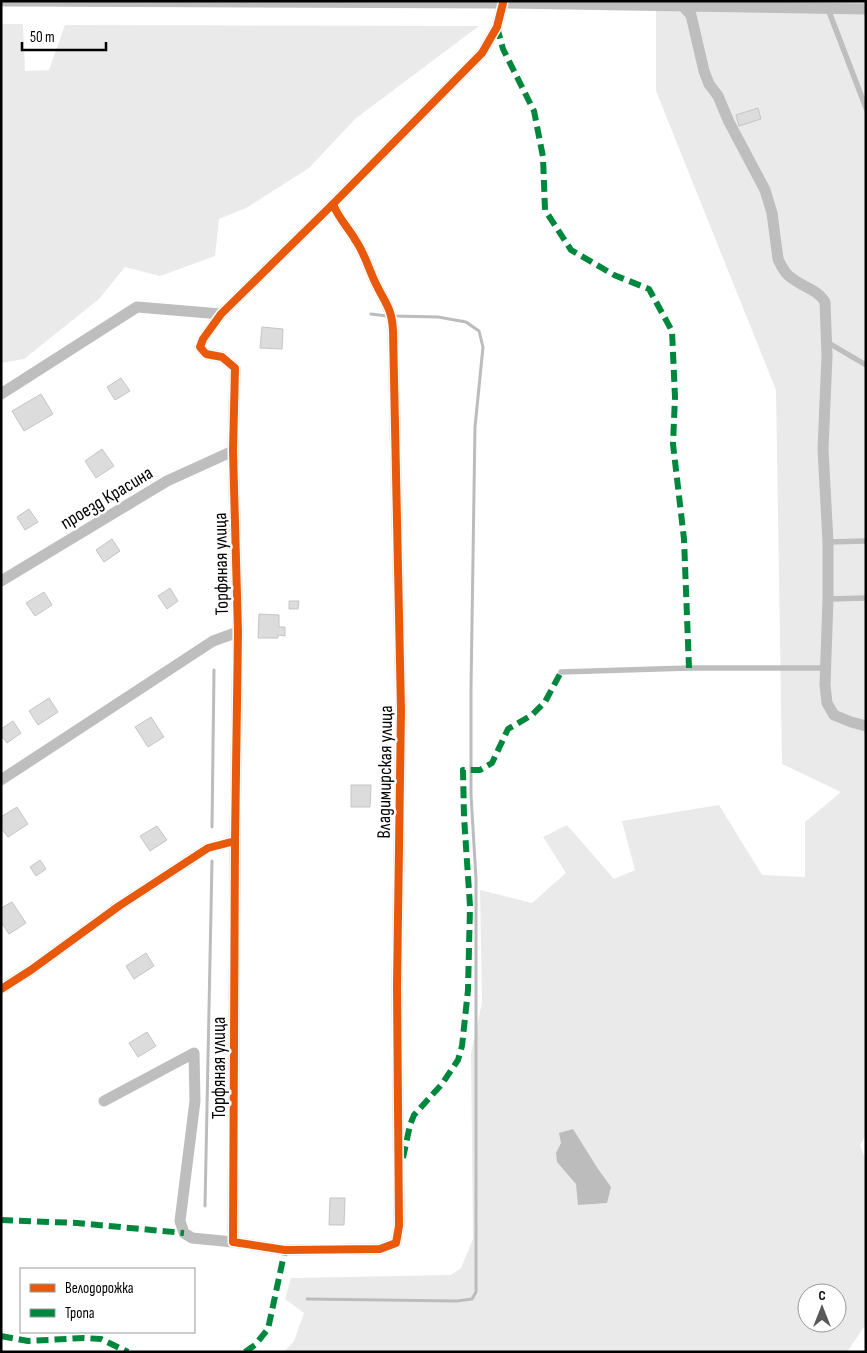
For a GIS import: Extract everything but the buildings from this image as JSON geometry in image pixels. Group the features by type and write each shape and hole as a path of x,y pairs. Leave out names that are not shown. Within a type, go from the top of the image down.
{"street":[{"path":"1,1 503,3 866,9"},
{"path":"1,394 138,307 221,314 482,53 497,27 503,3"},
{"path":"683,6 691,15 704,71 709,84 718,96 729,122 765,190 772,213 778,259 781,266 787,275 815,291 822,296 825,302 827,342 823,449 828,542 826,703 834,715 866,726"},
{"name":"Владимирская улица","path":"233,1242 285,1250 380,1249 396,1243 399,1226 398,986 401,710 392,316 389,306 376,285 358,243 336,213 333,204"},
{"name":"Торфяная улица","path":"221,314 203,339 200,347 206,354 222,357 235,368 233,451 238,632 233,1242"},
{"name":"проезд Красина","path":"1,581 167,481 233,451"},
{"path":"1,780 214,642 238,632"},
{"path":"1,989 31,970 120,906 208,848 235,841"},
{"path":"104,1101 194,1053 195,1102 180,1221 184,1233 192,1238 233,1242"}],"lane":[{"path":"828,9 866,108"},
{"path":"827,342 866,365"},
{"path":"828,542 866,541"},
{"path":"828,599 866,598"},
{"path":"561,672 689,668 826,668"}],"shaded area":[{"path":"656,1 866,1 866,1135 860,1145 866,1162 866,1324 847,1352 284,1352 294,1341 304,1313 285,1299 291,1278 451,1275 461,1268 473,1239 471,1053 482,1003 480,890 532,903 566,873 543,837 567,825 614,879 635,870 622,821 719,805 762,875 805,877 805,822 841,792 782,764 776,390 656,91"},
{"path":"1,24 23,24 25,71 49,70 65,25 479,26 355,119 309,168 246,208 219,219 215,256 160,276 125,267 99,299 24,359 1,363"},
{"path":"573,1129 611,1187 607,1203 578,1205 576,1184 557,1162 556,1153 561,1143 559,1133"}],"waterway":[{"path":"371,314 387,316"},
{"path":"307,1299 457,1301 472,1299 476,1292 476,879 471,795 471,689 475,427 483,347 479,331 466,322 438,317 393,316"},
{"path":"212,827 214,670"},
{"path":"205,1206 212,861"}],"marked path":[{"path":"497,27 503,49 534,111 543,157 545,210 571,250 614,275 649,289 672,331 675,397 673,444 684,539 689,668"},
{"path":"403,1158 414,1115 442,1084 458,1060 462,1046 468,990 470,906 463,770 480,770 492,763 508,729 532,715 545,702 561,672"},
{"path":"1,1220 77,1223 184,1233"},
{"path":"245,1352 255,1345 268,1329 285,1250"},
{"path":"1,1336 28,1341 101,1339 128,1352"}],"cycle path":[{"path":"1,989 31,970 119,906 208,848 235,841 238,632 233,451 235,368 222,357 206,354 200,347 203,339 221,314 482,53 497,27 503,3"},
{"path":"235,841 233,1242 285,1250 380,1249 396,1243 399,1226 397,986 401,710 393,331 388,306 362,251 333,204"}]}
